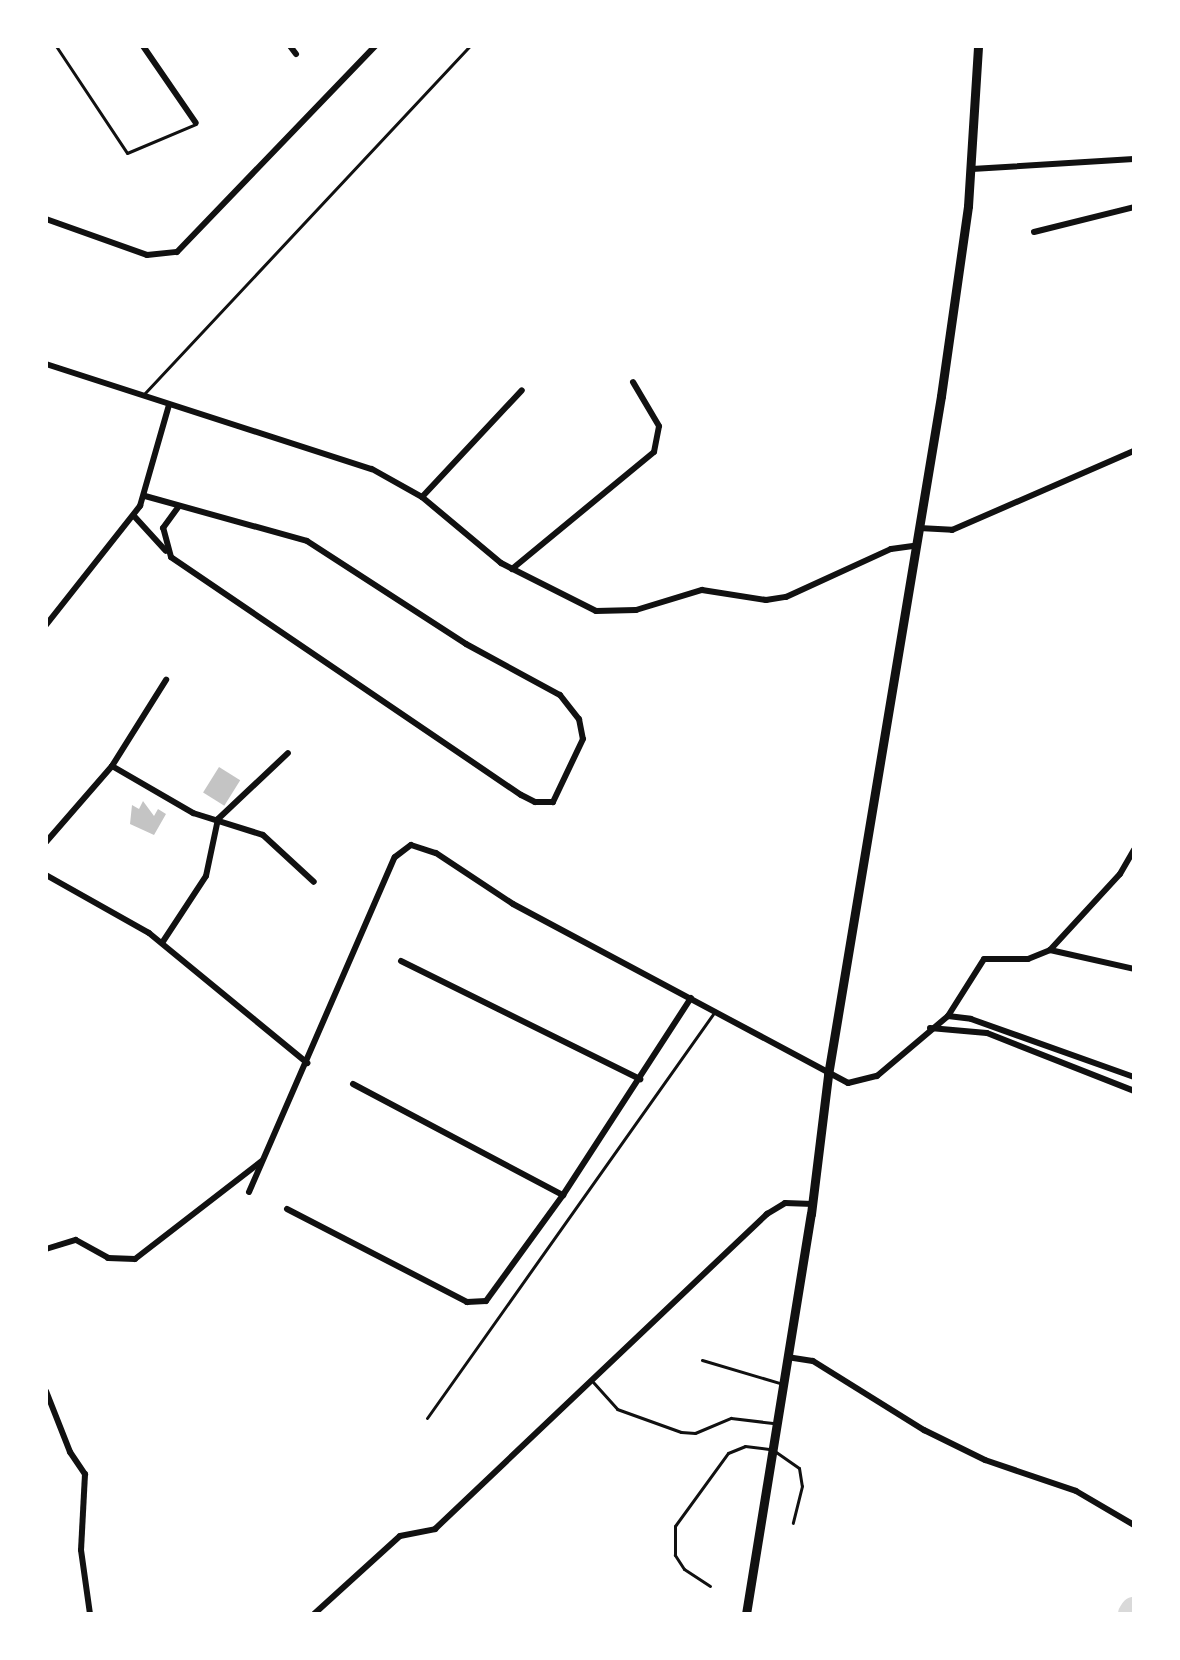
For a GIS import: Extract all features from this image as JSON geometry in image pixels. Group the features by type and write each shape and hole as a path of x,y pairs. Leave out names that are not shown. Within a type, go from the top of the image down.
{"main road":[{"path":"746,1614 813,1204 828,1075 972,169 978,46"}],"street":[{"path":"143,46 196,123"},
{"path":"290,46 296,54"},
{"path":"46,219 147,255 177,252 375,46"},
{"path":"972,169 1134,159"},
{"path":"1034,232 1134,207"},
{"path":"46,364 372,469 422,497 512,569 596,611 615,614 702,590 766,600 786,597 891,549 913,546"},
{"path":"512,569 654,452 659,426 633,382"},
{"path":"422,497 522,390"},
{"path":"46,625 134,516 145,496 169,405"},
{"path":"917,528 952,530 1134,451"},
{"path":"134,516 171,557 521,795 544,804 553,802 583,739 579,719 560,695 466,644 307,541 145,496"},
{"path":"171,557 163,528 178,507"},
{"path":"46,842 112,766 166,680"},
{"path":"162,943 206,876 218,819 288,753"},
{"path":"112,766 193,813 263,835 314,882"},
{"path":"249,1192 395,857 411,845 436,853 513,904 828,1075 863,1082 899,1059 930,1028 948,1016 975,966 984,959 1028,959 1050,950 1120,874 1134,850"},
{"path":"46,875 162,943 307,1063"},
{"path":"1050,950 1134,969"},
{"path":"401,961 640,1079"},
{"path":"287,1209 478,1304 495,1292 563,1195 691,998"},
{"path":"948,1016 971,1019 1134,1077"},
{"path":"930,1028 987,1033 1134,1091"},
{"path":"353,1084 563,1195"},
{"path":"46,1249 76,1240 108,1258 135,1259 265,1159"},
{"path":"314,1614 400,1536 435,1529 767,1214 785,1203 813,1204"},
{"path":"787,1357 813,1361 924,1430 985,1460 1076,1491 1134,1525"},
{"path":"46,1391 88,1488 81,1550 90,1614"}],"lane":[{"path":"56,46 127,153 196,123"},
{"path":"141,397 470,46"},
{"path":"427,1418 715,1011"},
{"path":"702,1360 783,1384"},
{"path":"590,1379 617,1409 681,1432 695,1433 731,1418 776,1423"},
{"path":"710,1586 684,1569 675,1555 675,1526 728,1453 745,1446 772,1449 799,1468 802,1486 793,1523"}],"building":[{"path":"219,767 240,780 224,806 203,792"},
{"path":"143,801 154,816 158,809 166,814 154,835 130,824 132,805 139,809"}]}
